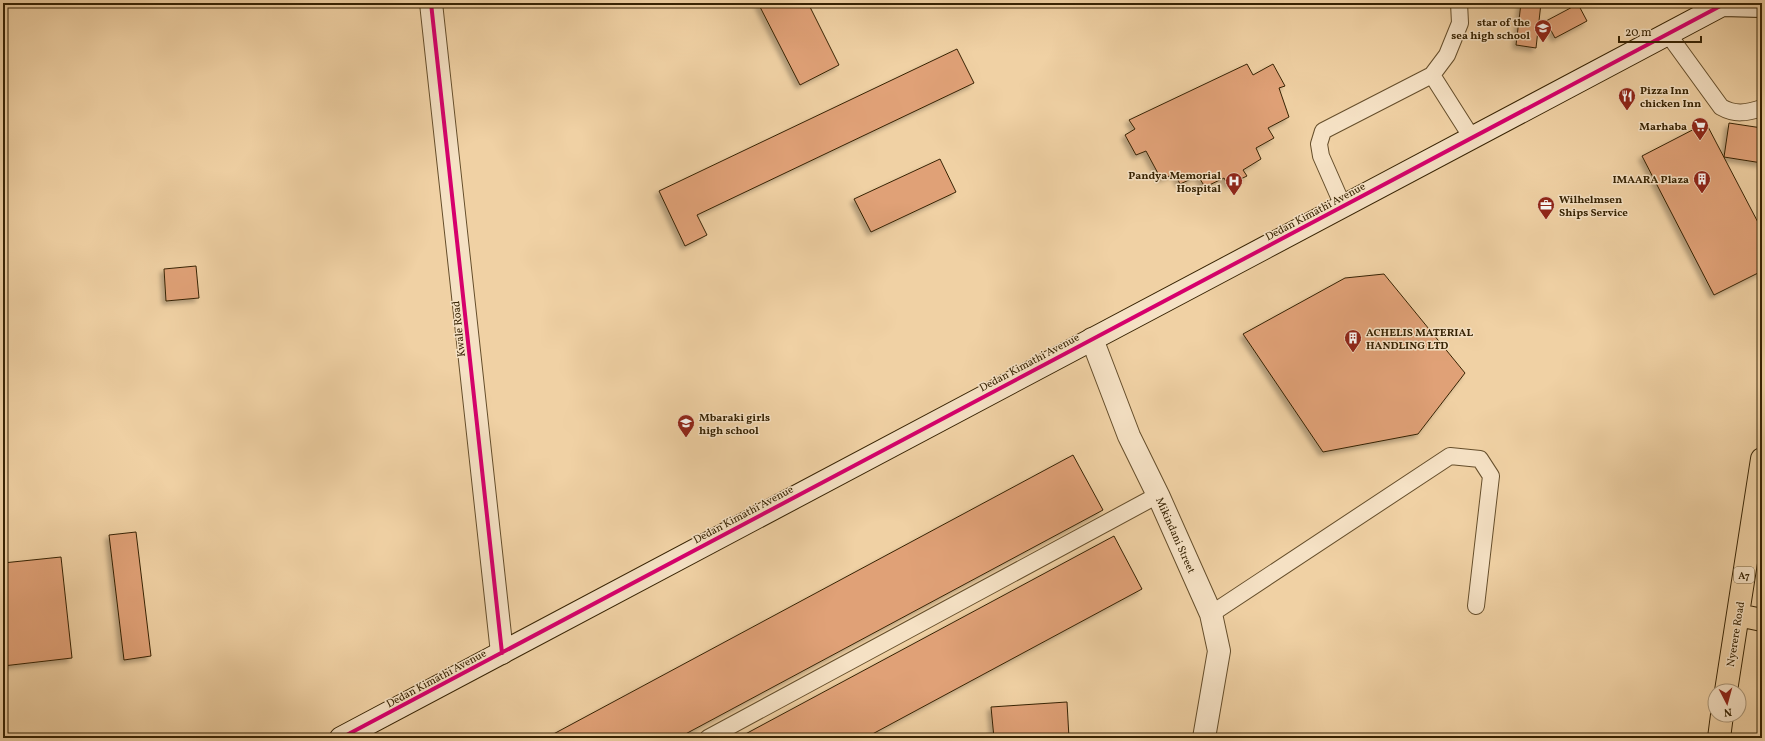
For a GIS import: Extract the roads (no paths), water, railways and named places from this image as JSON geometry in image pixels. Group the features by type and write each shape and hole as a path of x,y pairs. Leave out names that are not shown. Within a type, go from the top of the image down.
{"highway":[{"name":"Nyerere Road","path":"1727,683 1738,615 1756,543 1762,459"},
{"path":"1738,615 1762,620"},
{"path":"1719,738 1721,723"}],"street":[{"name":"Kwale Road","path":"431,3 502,653"},
{"name":"Dedan Kimathi Avenue","path":"341,738 1724,4 1762,6"},
{"name":"Mikindani Street","path":"1092,339 1129,436 1158,495 1211,614 1219,651 1204,738"}],"lane":[{"path":"1342,206 1321,156 1319,144 1323,131 1432,75 1447,55 1460,23 1459,3"},
{"path":"1668,34 1721,107 1730,112 1744,113 1762,108"},
{"path":"1432,75 1472,138"},
{"path":"1211,614 1450,456 1480,459 1492,476 1476,606"},
{"path":"708,738 1158,495"}],"place":[{"name":"star of the sea high school","path":"1543,43"},
{"name":"Pizza Inn chicken Inn","path":"1627,111"},
{"name":"Marhaba","path":"1700,141"},
{"name":"IMAARA Plaza","path":"1702,194"},
{"name":"Pandya Memorial Hospital","path":"1234,196"},
{"name":"Wilhelmsen Ships Service","path":"1546,220"},
{"name":"ACHELIS MATERIAL HANDLING LTD","path":"1353,353"},
{"name":"Mbaraki girls high school","path":"686,438"}]}
